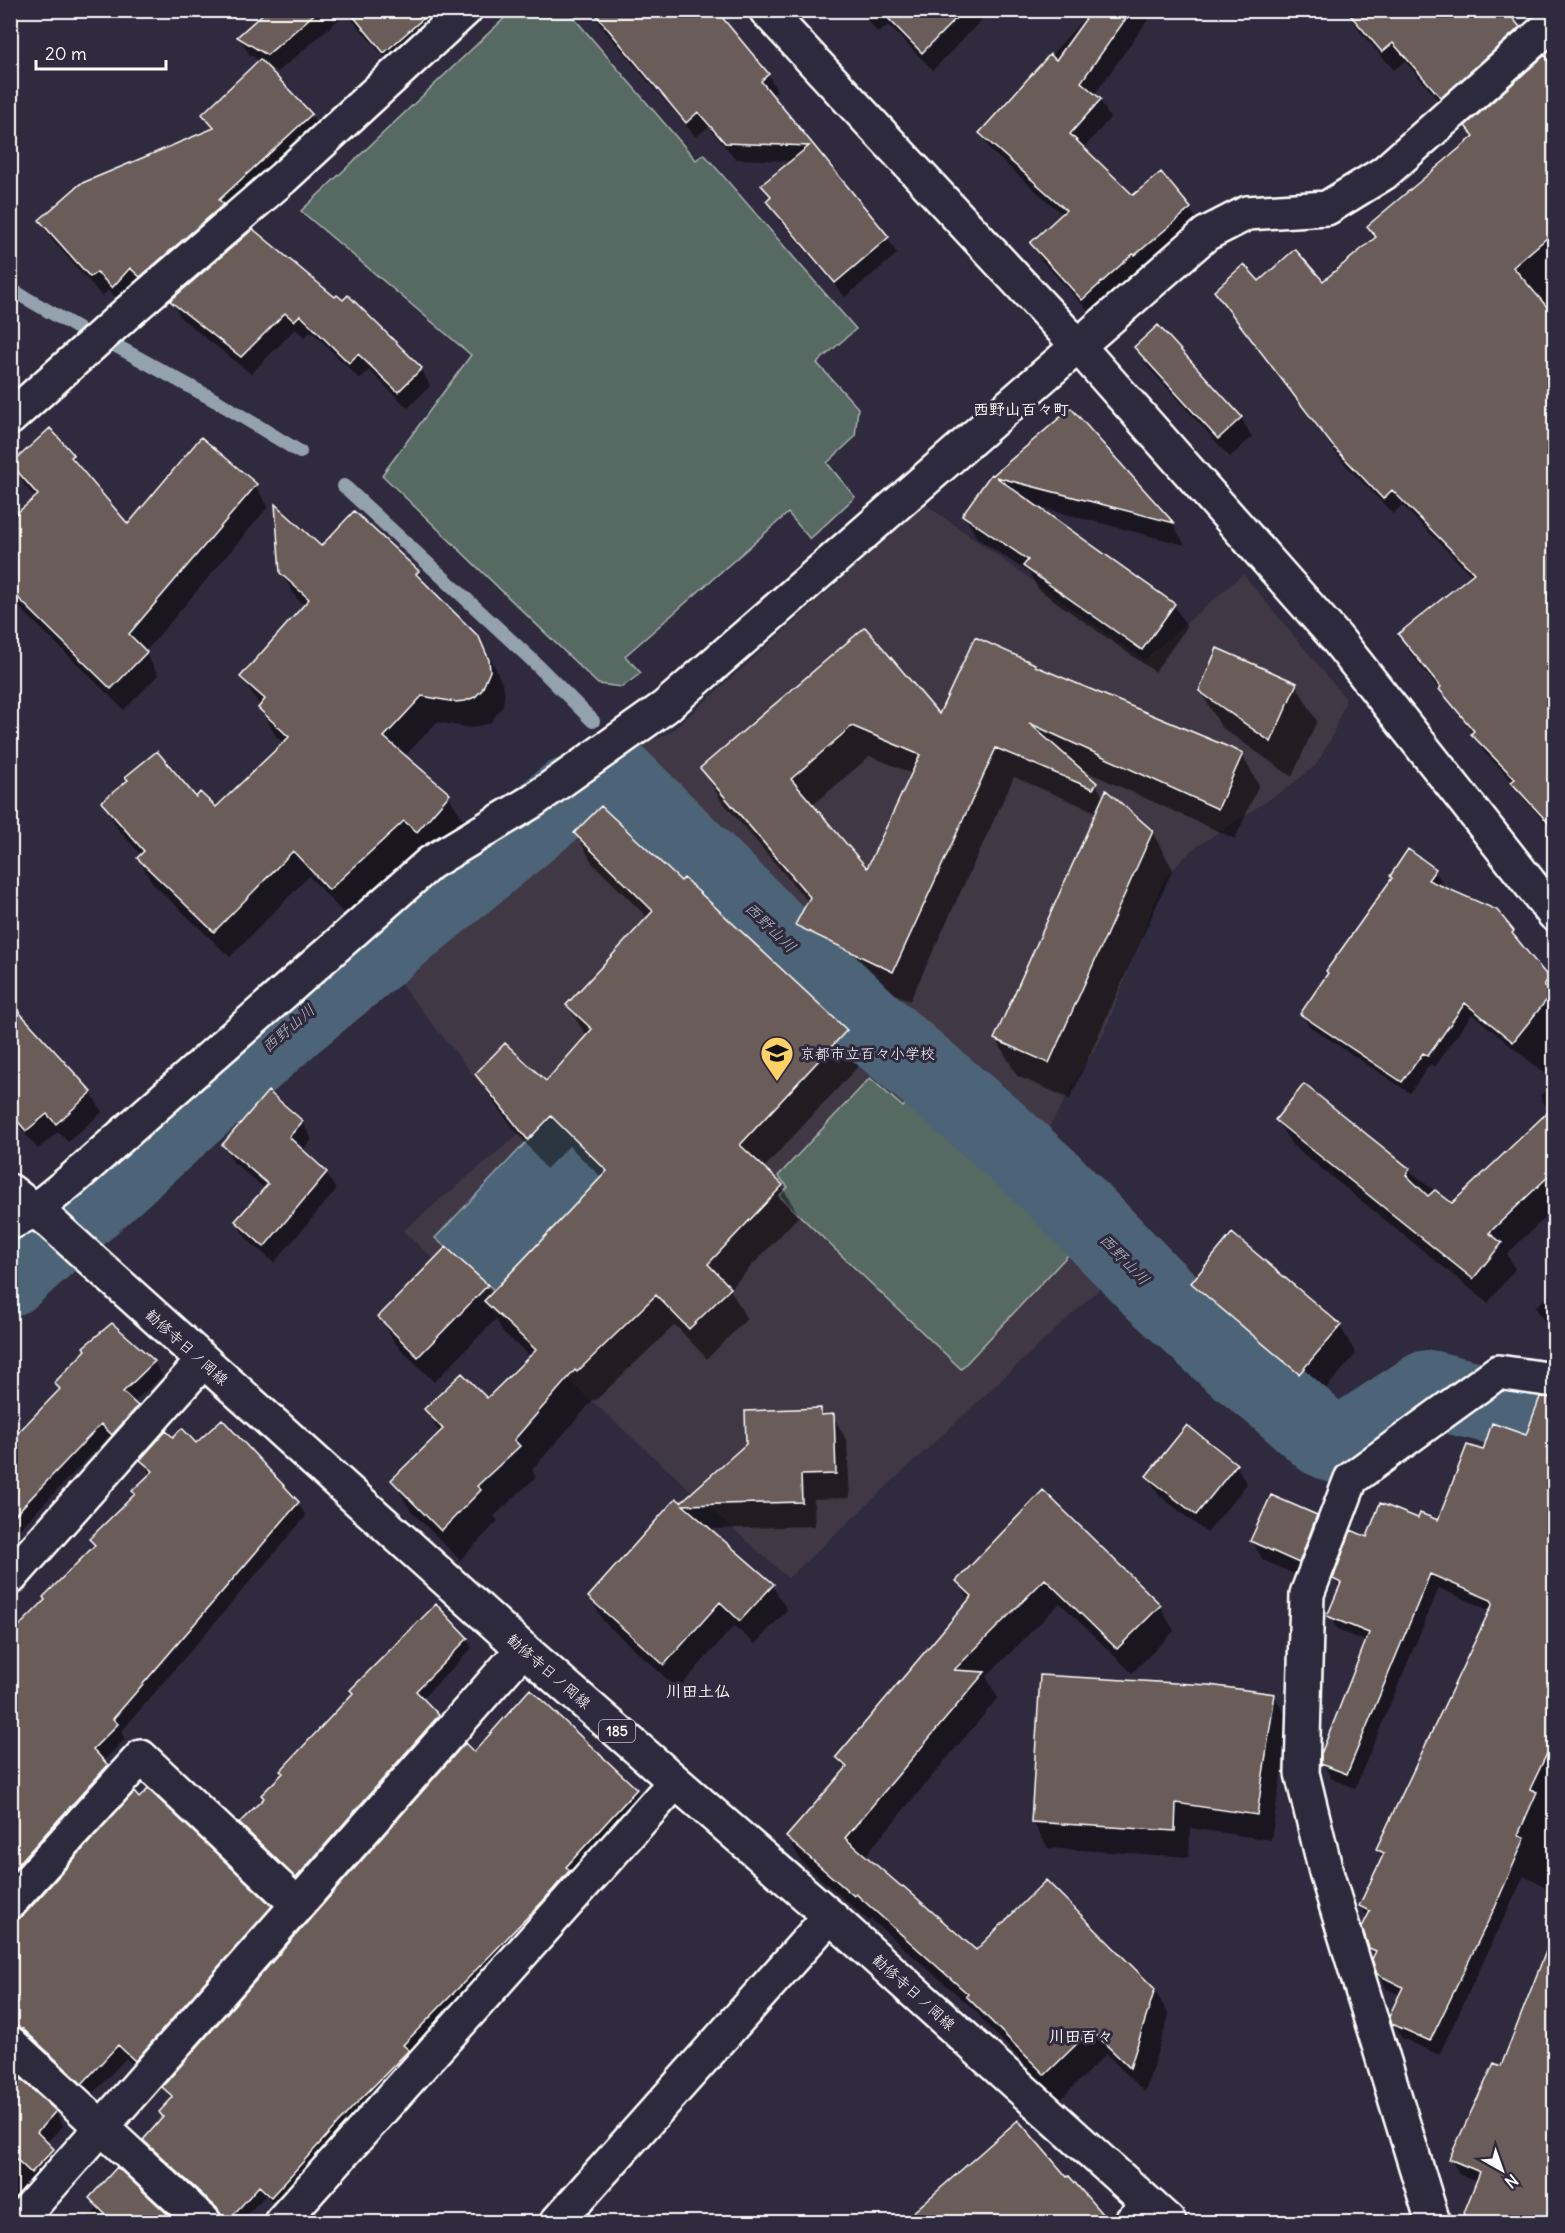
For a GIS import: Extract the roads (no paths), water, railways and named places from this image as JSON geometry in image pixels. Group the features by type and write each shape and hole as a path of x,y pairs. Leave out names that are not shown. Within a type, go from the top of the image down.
{"street":[{"path":"10,418 283,178 465,10"},
{"path":"766,10 1078,346 1337,639 1554,914"},
{"path":"35,1217 73,1179 430,863 531,802 665,707 1206,234 1246,213 1327,208 1384,173 1554,22"},
{"name":"勧修寺日ノ岡線","path":"35,1217 203,1361 523,1648 830,1916 1150,2217"},
{"path":"10,1578 203,1361"},
{"path":"1432,2223 1326,1872 1302,1773 1307,1594 1351,1479 1498,1372 1554,1380"},
{"path":"18,2223 523,1648"},
{"path":"10,1902 141,1757 297,1905"},
{"path":"281,2223 675,1782"},
{"path":"557,2223 830,1916"},
{"path":"10,2043 204,2223"}],"water":[{"path":"551,1116 607,1171 494,1290 435,1238"}],"waterway":[{"path":"10,289 78,328"},
{"path":"111,343 220,403 300,452"},
{"path":"344,486 531,659 593,721"},
{"path":"613,765 620,779"},
{"name":"西野山川","path":"10,1277 293,1022 567,797 620,779 765,924 871,1025 1049,1180 1153,1288 1231,1360 1323,1438 1336,1444 1347,1442 1428,1389 1506,1408 1554,1408"}],"place":[{"name":"京都市立百々小学校","path":"777,1082"}],"district":[{"name":"西野山百々町","path":"1021,409"},
{"name":"川田土仏","path":"698,1691"},
{"name":"川田百々","path":"1081,2036"}]}
